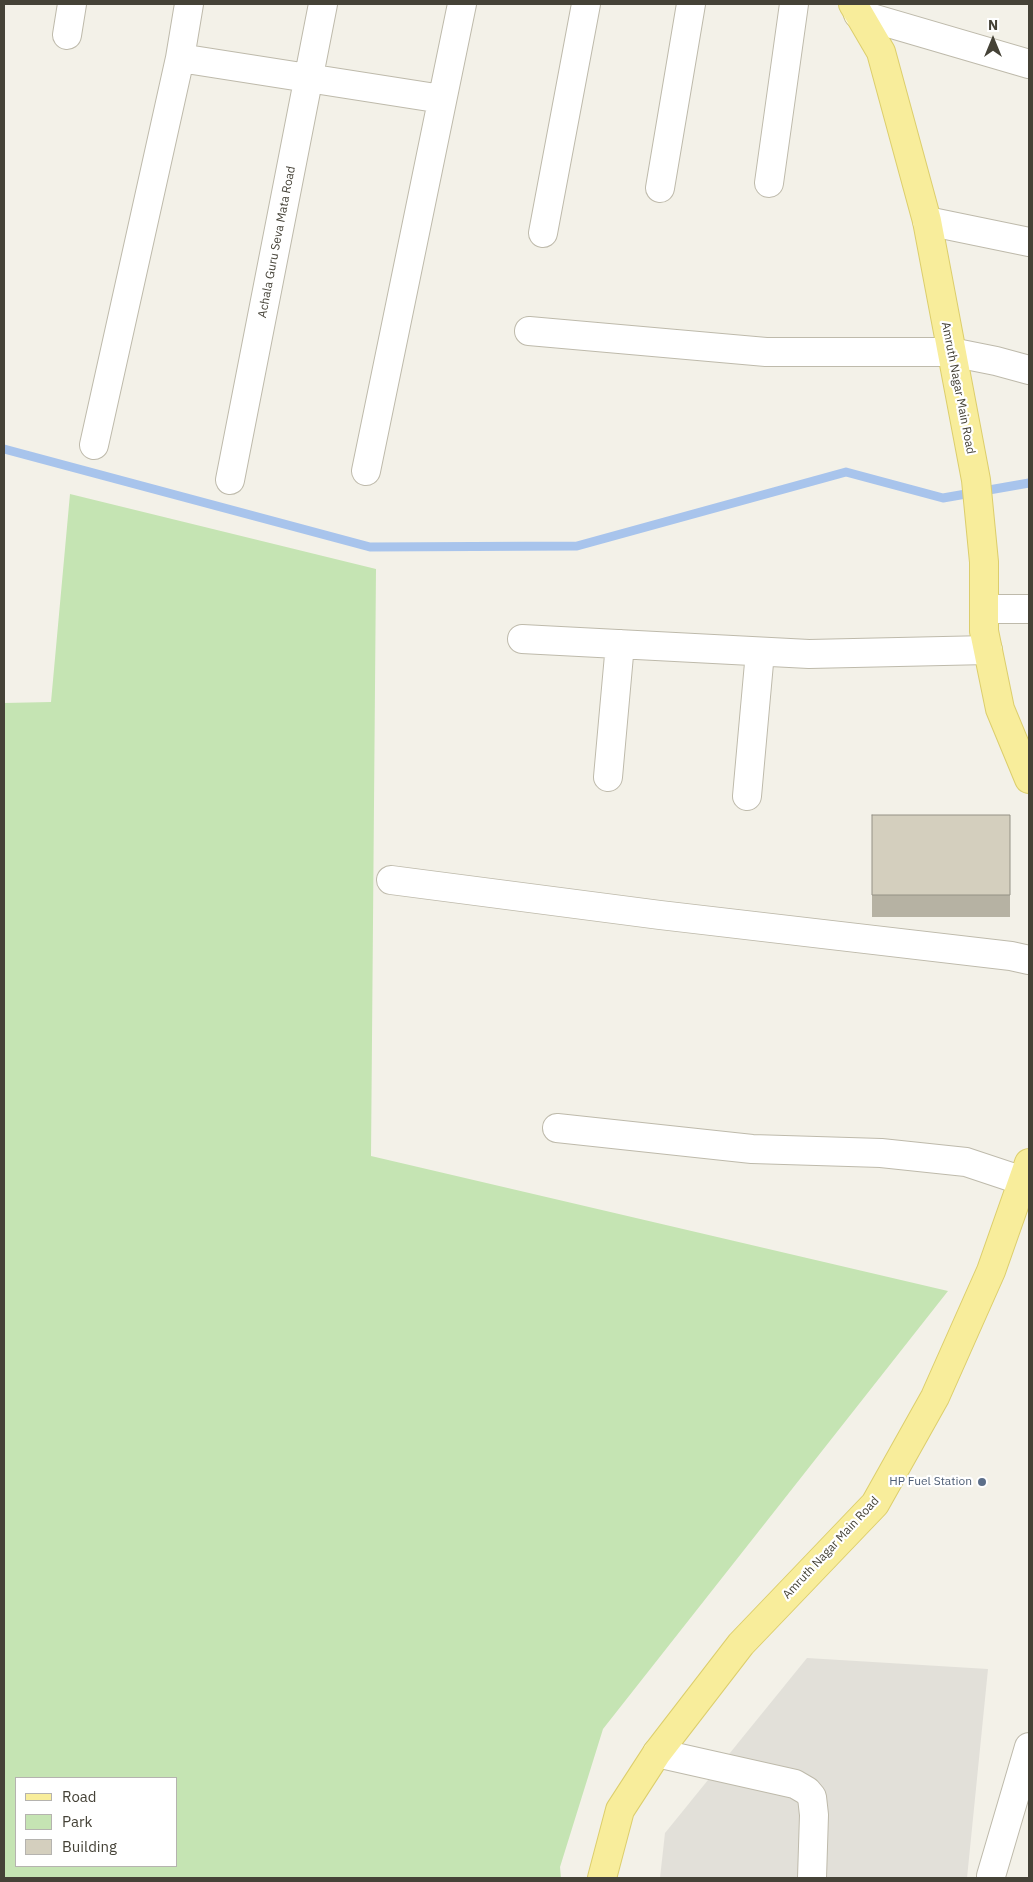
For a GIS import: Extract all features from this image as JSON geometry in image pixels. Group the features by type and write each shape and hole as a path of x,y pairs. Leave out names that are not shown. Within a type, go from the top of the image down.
{"main road":[{"name":"Amruth Nagar Main Road","path":"856,9 881,52 927,221 977,493 984,562 984,631 1000,709 1029,779"},
{"name":"Amruth Nagar Main Road","path":"602,1878 620,1810 657,1753 741,1644 875,1504 935,1398 991,1271 1027,1176"}],"street":[{"path":"68,35 72,4"},
{"path":"94,445 180,58 189,4"},
{"name":"Achala Guru Seva Mata Road","path":"230,480 323,4"},
{"path":"366,471 462,4"},
{"path":"543,233 586,4"},
{"path":"660,188 691,4"},
{"path":"769,183 794,4"},
{"path":"856,9 1029,64"},
{"path":"180,58 442,99"},
{"path":"927,221 1029,242"},
{"path":"529,331 766,352 951,352 1029,370"},
{"path":"984,609 1029,609"},
{"path":"522,639 809,654 988,650"},
{"path":"608,777 620,644"},
{"path":"747,796 760,652"},
{"path":"390,880 660,915 1011,956 1029,960"},
{"path":"557,1128 752,1148 882,1153 966,1162 1027,1176"},
{"path":"991,1876 1029,1747"},
{"path":"657,1753 795,1784 807,1791 812,1798 814,1815 812,1878"}],"shaded area":[{"path":"807,1658 988,1669 967,1878 660,1878 665,1833"}],"green space":[{"path":"70,494 376,569 371,1156 948,1291 603,1729 560,1867 561,1878 4,1878 4,703 51,702"}],"building":[{"path":"872,815 1010,815 1010,895 872,895"}],"waterway":[{"path":"4,449 370,547 577,546 846,472 943,498 1029,483"}],"place":[{"name":"HP Fuel Station","path":"982,1482"}]}
